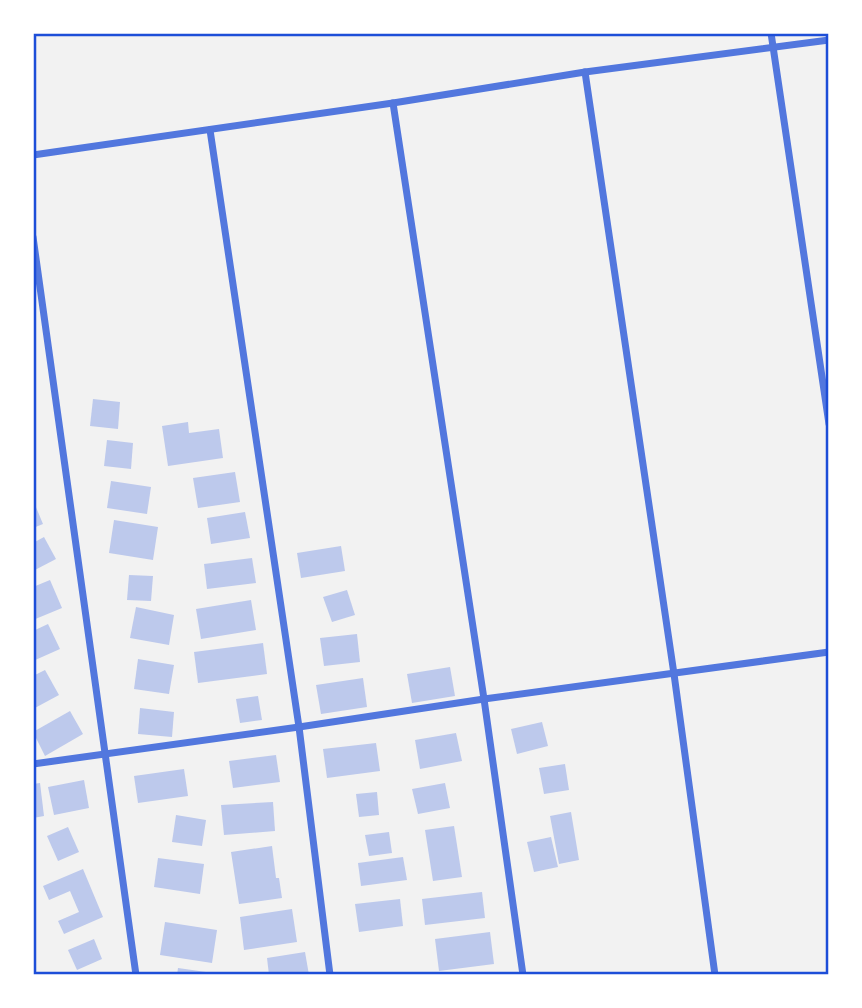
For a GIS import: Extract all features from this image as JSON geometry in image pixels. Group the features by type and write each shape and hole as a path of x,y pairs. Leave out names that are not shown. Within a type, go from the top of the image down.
{"street":[{"path":"771,33 829,424"},
{"path":"33,155 393,103 585,72 829,40"},
{"path":"585,72 674,674 715,975"},
{"path":"393,103 484,699 523,975"},
{"path":"210,130 299,727 330,975"},
{"path":"33,237 136,975"},
{"path":"33,764 829,652"}],"building":[{"path":"93,399 120,402 118,429 90,426"},
{"path":"188,422 189,433 219,429 223,458 168,466 162,426"},
{"path":"107,440 133,443 131,469 104,466"},
{"path":"235,472 240,502 198,508 193,478"},
{"path":"111,481 151,487 147,514 107,508"},
{"path":"33,500 43,524 33,528"},
{"path":"245,512 250,538 211,544 207,518"},
{"path":"114,520 158,527 153,560 109,553"},
{"path":"44,537 56,559 33,571 33,543"},
{"path":"341,546 345,571 301,578 297,553"},
{"path":"252,558 256,583 207,589 204,564"},
{"path":"129,575 153,576 151,601 127,600"},
{"path":"50,580 62,608 33,620 33,587"},
{"path":"347,590 355,615 332,622 323,597"},
{"path":"251,600 256,630 201,639 196,609"},
{"path":"136,607 174,615 169,645 130,638"},
{"path":"48,624 60,649 33,661 33,631"},
{"path":"357,634 360,662 324,666 320,638"},
{"path":"263,643 267,674 198,683 194,652"},
{"path":"138,659 174,665 169,694 134,689"},
{"path":"450,667 455,696 412,703 407,674"},
{"path":"45,670 59,695 33,709 33,676"},
{"path":"363,678 367,707 321,714 316,685"},
{"path":"258,696 262,720 240,723 236,699"},
{"path":"140,708 174,712 172,737 138,734"},
{"path":"70,711 83,734 45,756 33,732"},
{"path":"542,722 548,746 517,754 511,729"},
{"path":"456,733 462,761 420,769 415,740"},
{"path":"376,743 380,771 327,778 323,749"},
{"path":"276,755 280,782 233,788 229,761"},
{"path":"565,764 569,790 544,794 539,768"},
{"path":"184,769 188,796 138,803 134,776"},
{"path":"84,780 89,808 54,815 48,787"},
{"path":"40,783 44,816 33,818 33,784"},
{"path":"445,783 450,808 418,814 412,789"},
{"path":"377,792 379,815 359,817 356,794"},
{"path":"273,802 275,831 224,835 221,805"},
{"path":"571,812 579,860 559,864 550,816"},
{"path":"176,815 206,820 202,846 172,842"},
{"path":"454,826 462,877 433,881 425,830"},
{"path":"68,827 79,852 58,861 47,836"},
{"path":"389,832 392,853 369,856 365,835"},
{"path":"551,837 558,867 534,872 527,842"},
{"path":"272,846 276,878 279,878 282,898 239,904 231,852"},
{"path":"403,857 407,880 361,886 358,863"},
{"path":"158,858 204,864 200,894 154,887"},
{"path":"83,869 103,917 64,934 58,921 79,912 70,891 49,900 43,886"},
{"path":"482,892 485,918 425,925 422,899"},
{"path":"400,899 403,926 359,932 355,904"},
{"path":"292,909 297,942 244,950 240,917"},
{"path":"165,922 217,930 212,963 160,955"},
{"path":"490,932 494,964 439,971 435,939"},
{"path":"94,939 102,959 77,970 68,950"},
{"path":"305,952 309,975 269,975 267,958"},
{"path":"178,968 213,973 213,975 177,975"}]}
